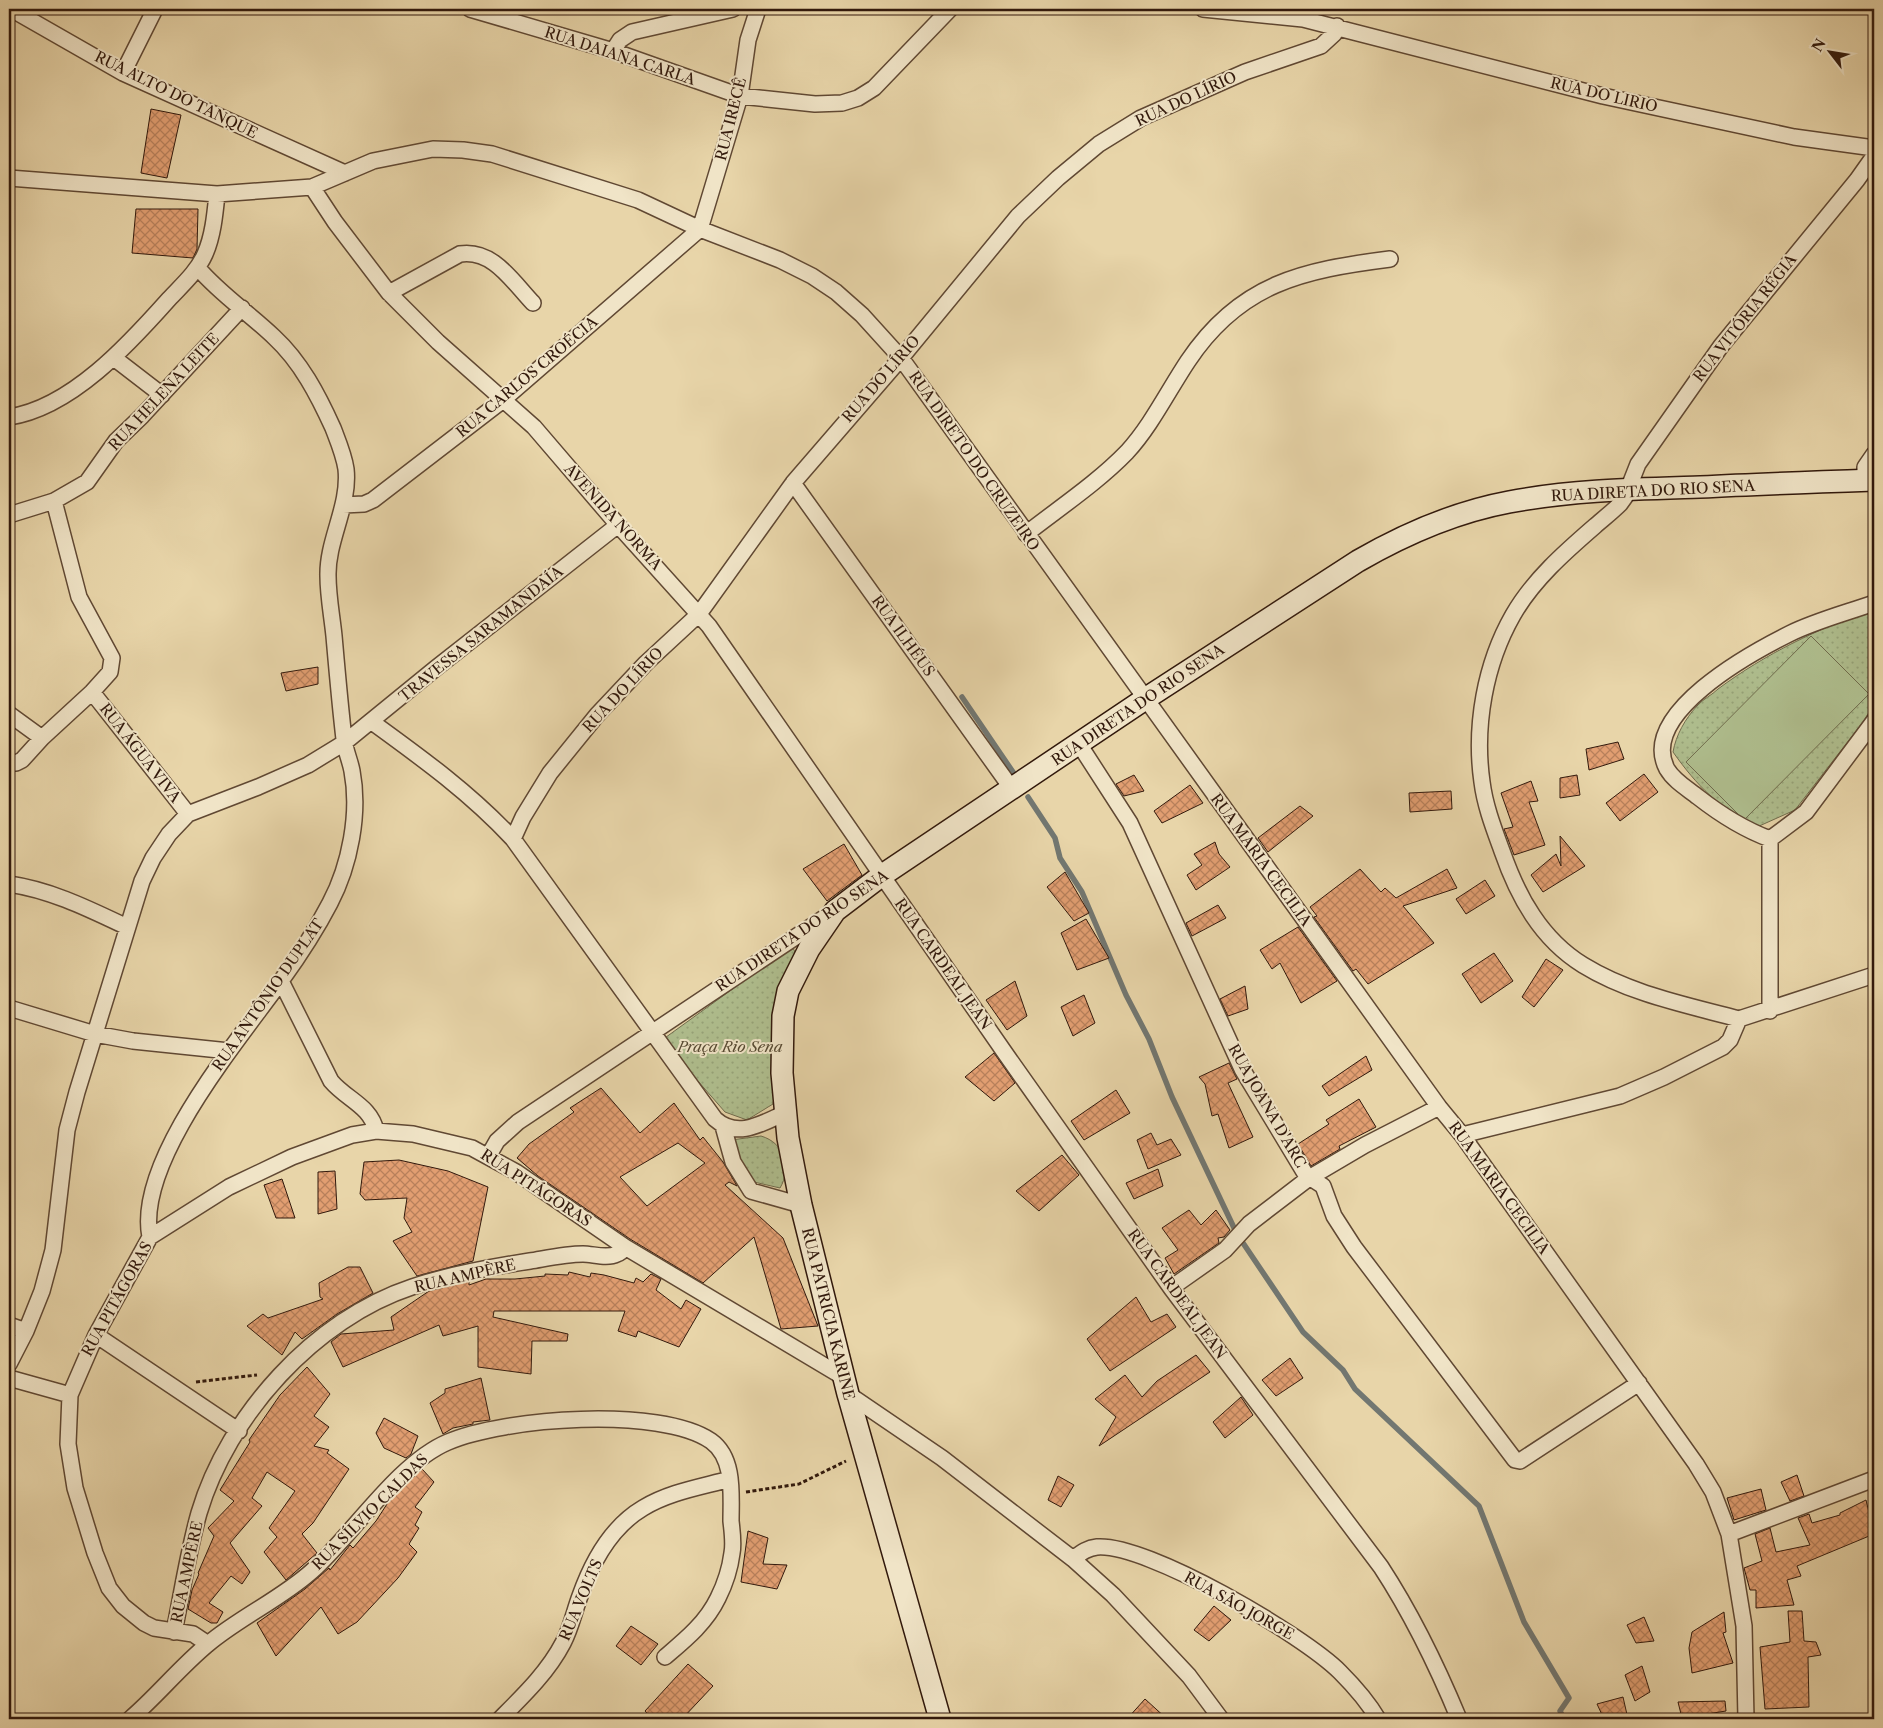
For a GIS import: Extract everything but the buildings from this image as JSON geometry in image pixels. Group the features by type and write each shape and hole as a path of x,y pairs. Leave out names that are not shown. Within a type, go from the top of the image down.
{"main road":[{"name":"RUA DIRETA DO RIO SENA","path":"835,911 881,876 1144,699 1358,561 1390,543 1426,527 1507,502 1561,494 1628,489 1869,480"},
{"name":"RUA PATRICIA KARINE","path":"835,911 809,949 788,991 783,1016 782,1054 785,1114 801,1205 847,1386 940,1719"}],"street":[{"name":"RUA ALTO DO TANQUE","path":"11,9 123,73 345,173"},
{"path":"123,73 155,9"},
{"name":"RUA DAIANA CARLA","path":"470,9 613,51 740,96 815,104 842,103 858,98 889,74 950,9"},
{"path":"613,51 620,40 632,32 733,9"},
{"name":"RUA IRECÊ","path":"700,229 740,96 748,40 758,9"},
{"name":"RUA DO LIRIO","path":"1203,9 1303,19 1337,26 1603,96 1794,138 1874,148"},
{"name":"RUA DO LÍRIO","path":"514,839 523,817 545,780 591,722 646,663 699,614 793,483 901,358 1018,216 1058,178 1099,144 1167,105 1245,72 1321,46 1334,34 1337,26"},
{"name":"RUA DIRETO DO CRUZEIRO","path":"9,178 217,194 312,187 373,161 433,149 463,150 492,154 638,200 700,229 780,260 812,276 836,292 862,315 901,358 1144,699"},
{"name":"RUA VITÓRIA RÉGIA","path":"1739,1019 1642,992 1610,980 1560,949 1543,932 1513,882 1486,806 1482,782 1481,715 1487,682 1497,648 1514,614 1538,581 1563,554 1614,511 1625,497 1638,464 1721,346 1857,180 1874,156"},
{"name":"AVENIDA NORMA","path":"312,187 335,222 390,293 438,342 534,427 618,526 699,614 881,876"},
{"path":"9,417 45,406 88,378 114,358 198,268 206,253 210,239 217,194"},
{"name":"RUA CARLOS CROÉCIA","path":"343,505 364,504 373,500 503,400 700,229"},
{"path":"390,293 460,254 473,252 486,256 497,265 533,303"},
{"path":"1026,534 1127,452 1209,333 1227,314 1250,296 1272,285 1308,273 1390,259"},
{"name":"RUA ANTÔNIO DUPLAT","path":"150,1238 147,1216 148,1204 165,1159 195,1101 315,931 332,899 344,866 352,834 354,804 352,772 344,743 328,579 330,548 343,505 346,470 342,454 317,395 299,364 277,339 210,283 198,268"},
{"name":"RUA HELENA LEITE","path":"9,515 54,501 87,482 116,441 162,395 242,308"},
{"path":"114,358 162,395"},
{"path":"1869,480 1865,467 1874,454"},
{"name":"RUA ILHÉUS","path":"793,483 1012,789"},
{"path":"9,763 16,764 22,760 42,738 92,692 110,672 112,666 112,658 80,597 54,501"},
{"name":"TRAVESSA SARAMANDAÍA","path":"188,814 258,787 308,764 344,743 618,526"},
{"path":"1770,839 1735,824 1677,781 1668,770 1665,762 1664,743 1667,733 1674,718 1697,692 1735,664 1790,633 1874,603"},
{"name":"RUA ÁGUA VIVA","path":"92,692 188,814"},
{"name":"RUA MARIA CECILIA","path":"1144,699 1439,1107 1462,1135 1639,1383 1713,1492 1729,1534 1744,1626 1745,1719"},
{"path":"9,714 42,738"},
{"path":"1770,839 1806,812 1874,721"},
{"path":"372,722 448,777 489,813 514,839 651,1033 715,1119 723,1126 742,1130 756,1127 785,1114"},
{"name":"RUA JOANA D'ARC","path":"1079,744 1130,823 1242,1069 1308,1178 1323,1186 1334,1216 1354,1247 1517,1462 1639,1383"},
{"path":"9,1364 26,1331 42,1291 53,1250 68,1130 127,927 142,881 153,858 169,834 188,814"},
{"path":"1770,839 1770,1011"},
{"name":"RUA CARDEAL JEAN","path":"881,876 1171,1288 1381,1568 1407,1608 1436,1663 1459,1719"},
{"path":"9,884 25,887 75,903 127,927"},
{"name":"RUA DIRETA DO RIO SENA","path":"489,1155 497,1141 518,1122 835,911"},
{"path":"1462,1135 1620,1096 1723,1047 1730,1040 1739,1019 1770,1011 1874,975"},
{"path":"281,981 331,1081 338,1090 371,1115 376,1131"},
{"path":"9,1008 95,1034 133,1041 229,1051"},
{"path":"1171,1288 1225,1250 1249,1224 1308,1178 1365,1145 1439,1107"},
{"path":"723,1126 733,1162 751,1191 801,1205"},
{"name":"RUA PITÁGORAS","path":"208,1644 193,1634 154,1628 144,1623 123,1606 109,1588 89,1537 75,1488 68,1444 70,1395 96,1335 150,1238 229,1187 292,1157 352,1135 376,1131 396,1131 438,1139 489,1155 625,1247 847,1386 1073,1559 1113,1595 1189,1676 1221,1719"},
{"name":"RUA AMPÈRE","path":"174,1632 199,1514 209,1486 239,1431 281,1372 310,1345 354,1316 411,1287 453,1276 550,1257 582,1254 614,1255 625,1247"},
{"path":"9,1325 26,1331"},
{"path":"96,1335 239,1431"},
{"path":"9,1378 70,1395"},
{"name":"RUA SÍLVIO CALDAS","path":"130,1719 208,1644 312,1572 408,1470 431,1450 476,1432 507,1426 575,1421 641,1420 661,1424 712,1442 723,1456 730,1479 732,1551 728,1575 719,1598 708,1616 665,1658"},
{"path":"1729,1534 1874,1478"},
{"name":"RUA VOLTS","path":"500,1719 551,1663 564,1643 580,1596 600,1552 622,1524 643,1508 660,1499 730,1479"},
{"name":"RUA SÂO JORGE","path":"1073,1559 1084,1550 1096,1547 1110,1548 1137,1554 1202,1584 1253,1611 1299,1640 1339,1671 1371,1706 1378,1719"}],"path":[{"path":"171,1385 281,1372"},
{"path":"730,1495 800,1484 843,1463 863,1445"}],"green space":[{"path":"1874,609 1874,704 1863,722 1795,810 1757,827 1720,804 1700,786 1673,752 1679,733 1693,711 1702,701 1754,664 1813,633"},
{"path":"1811,636 1869,694 1744,820 1686,762"},
{"name":"Praça Rio Sena","path":"792,946 797,956 773,1104 747,1120 725,1112 662,1040"},
{"path":"761,1136 776,1144 784,1157 786,1165 784,1180 780,1188 754,1182 741,1167 731,1140"}],"waterway":[{"path":"962,697 1017,778"},
{"path":"1028,797 1055,838 1060,858 1082,892 1126,995 1149,1039 1172,1097 1236,1232"},
{"path":"1239,1237 1303,1332 1343,1370 1355,1389 1479,1506 1524,1622 1569,1698 1560,1711 1564,1719"}]}
